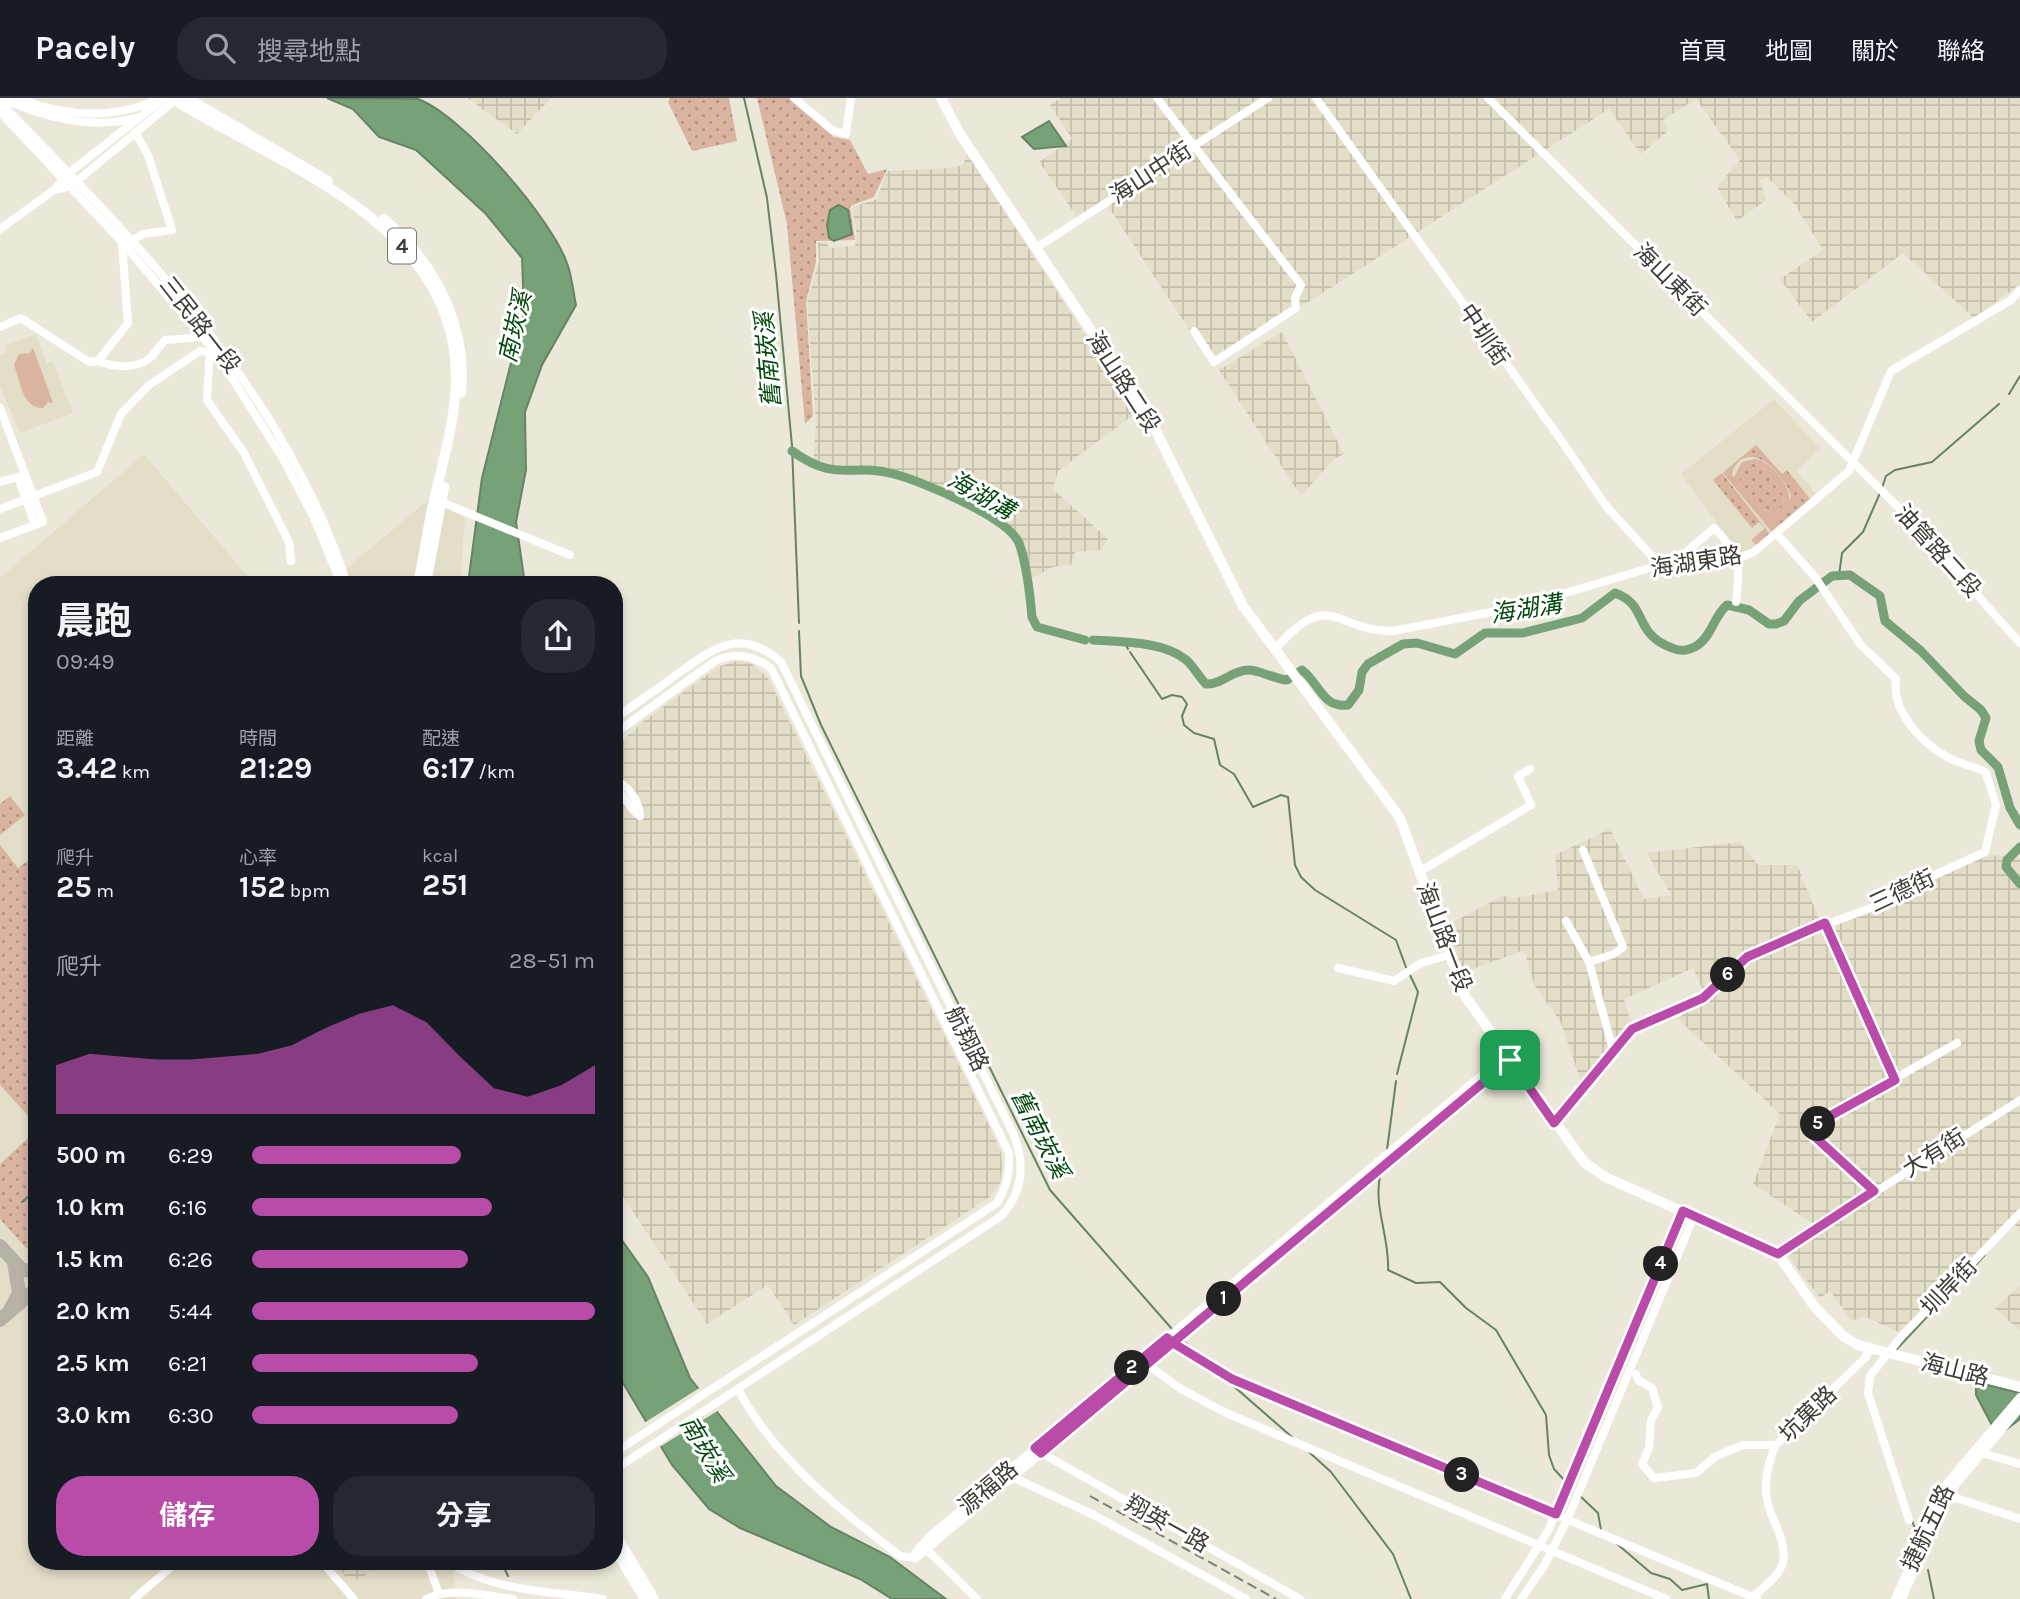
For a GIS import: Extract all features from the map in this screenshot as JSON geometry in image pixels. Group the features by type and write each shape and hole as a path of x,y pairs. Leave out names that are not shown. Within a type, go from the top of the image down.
{"main road":[{"name":"4","path":"170,98 376,220 421,269 437,297 452,340 456,382 453,414 420,576"},
{"name":"4","path":"187,98 380,215 410,243 437,282 455,321 462,372 460,415 440,502 427,576"},
{"name":"海山路二段","path":"941,98 960,134 1150,419 1243,606 1295,676"},
{"name":"海山路一段","path":"1295,676 1400,818 1465,996 1584,1162 1595,1171 1778,1254"},
{"path":"1778,1254 1814,1306 1833,1327 1869,1349 1889,1353"},
{"name":"海山路","path":"1889,1353 2020,1387"},
{"path":"623,1547 654,1599"},
{"path":"623,1563 645,1599"}],"street":[{"path":"19,98 69,111 105,114 128,112 170,98"},
{"path":"54,190 74,183 164,108 170,98"},
{"path":"0,229 54,190 66,176 144,115 170,98"},
{"path":"794,98 832,130 846,134 851,98"},
{"path":"1157,98 1301,285 1295,298 1296,308 1214,362 1194,331"},
{"name":"海山中街","path":"1036,248 1268,98"},
{"name":"中圳街","path":"1316,98 1561,440 1585,480 1660,565"},
{"name":"海山東街","path":"1488,98 1853,461"},
{"path":"0,100 46,116 71,121 107,121 144,115 164,108"},
{"name":"三民路一段","path":"0,100 66,176"},
{"name":"三民路一段","path":"0,112 74,183 127,242 204,330 264,409 328,533 344,576"},
{"path":"98,361 128,323 127,242 143,234 172,230 148,155 135,132"},
{"name":"海湖東路","path":"1275,649 1303,622 1324,614 1380,631 1393,631 1518,607 1660,565 1738,558 1754,552 1844,477 1891,371 2011,300 2020,290"},
{"path":"0,327 21,318 89,362 98,361 112,367 134,365 150,359 166,340 192,338 204,330 209,350 207,400 244,453 261,492 289,542 290,561"},
{"path":"0,509 97,472 121,414 149,385 209,350"},
{"name":"三民路一段","path":"209,350 282,457 314,518 338,576"},
{"path":"0,408 21,476 43,522 0,538"},
{"name":"油管路二段","path":"1853,461 2020,643"},
{"path":"0,482 21,476"},
{"path":"440,502 570,555"},
{"path":"1674,563 1714,528 1738,558 1736,602"},
{"name":"三德街","path":"1554,1123 1632,1029 1703,998 1747,957 1825,923 1876,906 1880,900 1985,852 1996,805 1986,774 1935,750 1905,720 1894,691 1896,679 1851,632 1815,577 1776,533"},
{"name":"航翔路","path":"623,713 719,647 750,644 762,648 781,663 1021,1152 1021,1175 1017,1191 1001,1216 623,1464"},
{"name":"航翔路","path":"623,727 715,661 727,656 750,657 771,668 1009,1153 1008,1180 997,1203 623,1447"},
{"path":"1419,872 1531,804 1518,776 1530,769"},
{"path":"623,790 631,800 623,794"},
{"path":"1583,850 1623,947 1614,954 1589,962"},
{"path":"1566,921 1589,962 1613,1050"},
{"path":"1825,923 1895,1080"},
{"path":"1338,968 1394,981 1421,963 1449,955"},
{"path":"1874,1191 1817,1140 1813,1129 1819,1122 1957,1043"},
{"name":"源福路","path":"925,1548 1508,1058"},
{"name":"大有街","path":"1778,1254 2020,1100"},
{"path":"1505,1599 1541,1546 1556,1514 1683,1211"},
{"name":"圳岸街","path":"1909,1520 1868,1393 1870,1376 2020,1213"},
{"path":"1521,1599 1552,1551 1568,1518 1694,1216"},
{"path":"1170,1340 1232,1379 1754,1598"},
{"name":"坑菓路","path":"1754,1598 1779,1571 1783,1561 1782,1542 1765,1494 1771,1455 1776,1445 1866,1357 1869,1349"},
{"path":"1144,1362 1181,1389 1226,1413 1666,1599"},
{"path":"1636,1374 1638,1380 1652,1388 1657,1397 1658,1408 1651,1420 1649,1448 1642,1464 1654,1478 1696,1473 1716,1455 1743,1445 1776,1445"},
{"path":"735,1390 808,1479 897,1554 910,1559 925,1548 977,1599"},
{"name":"捷航五路","path":"1895,1599 1944,1494 2020,1397"},
{"name":"捷航五路","path":"1902,1599 1944,1494 2020,1408"},
{"name":"翔英一路","path":"1038,1451 1300,1599"},
{"path":"1982,1454 2020,1464"},
{"name":"翔英一路","path":"1009,1475 1094,1515 1246,1599"},
{"path":"1944,1494 2020,1519"},
{"path":"134,1599 168,1570"},
{"path":"329,1570 354,1599"},
{"path":"430,1570 439,1594"},
{"path":"461,1570 493,1583 603,1599"},
{"path":"426,1599 439,1594 513,1599"}],"shaded area":[{"path":"467,98 551,98 517,134"},
{"path":"670,98 729,98 737,141 692,151 668,102"},
{"path":"757,98 792,98 834,137 850,140 868,174 887,169 874,197 850,206 855,240 816,241 816,262 806,301 813,416 805,424 787,224"},
{"path":"1060,98 2020,98 2020,284 1974,318 1903,253 1812,322 1780,279 1823,250 1795,205 1767,177 1760,181 1766,200 1737,221 1717,187 1740,160 1696,99 1663,120 1668,131 1641,154 1609,109 1212,364 1104,200 1077,217 1039,162 1072,139 1050,105"},
{"path":"967,154 1136,413 1058,471 1053,489 1108,539 1101,550 1075,552 1071,565 1053,567 1027,581 1018,541 1004,527 952,495 893,474 831,472 813,466 816,424 807,303 819,261 818,243 826,242 830,248 855,246 857,237 852,207 877,199 887,171 950,168 963,165"},
{"path":"1282,332 1344,454 1334,459 1301,496 1219,370"},
{"path":"36,334 47,363 53,361 73,413 20,433 0,386 0,355 7,352 5,345"},
{"path":"33,348 53,403 48,402 43,408 36,407 27,399 14,365 19,354 30,353"},
{"path":"1774,399 1819,448 1797,471 1816,494 1753,549 1739,553 1681,474"},
{"path":"1756,445 1782,474 1787,470 1810,499 1776,529 1769,521 1787,513 1791,496 1781,477 1764,461 1754,457 1737,463 1731,475 1727,469"},
{"path":"144,454 247,576 28,576 28,1570 453,1570 456,1599 0,1599 0,578"},
{"path":"1756,459 1763,462 1777,473 1787,488 1790,505 1787,513 1770,521 1776,529 1772,532 1723,473 1727,469 1734,477 1742,462","holes":["1753,463 1762,468 1784,496 1783,506 1775,513 1760,509 1739,482 1743,467"]},
{"path":"1753,463 1762,468 1784,496 1783,506 1775,513 1760,509 1739,482 1743,467"},
{"path":"1722,473 1770,534 1757,546 1751,540 1765,528 1759,522 1752,528 1713,480"},
{"path":"434,495 445,506 465,517 461,576 338,576"},
{"path":"736,661 752,664 768,678 1001,1152 1000,1183 990,1197 794,1325 768,1285 707,1324 623,1197 623,740 641,723 718,667"},
{"path":"10,796 25,815 0,835 0,804"},
{"path":"1610,829 1644,899 1671,895 1647,853 1740,842 1758,865 1797,865 1823,928 1987,855 2020,857 2020,1231 2011,1220 1899,1332 1863,1316 1852,1321 1830,1291 1820,1298 1786,1253 1821,1229 1753,1184 1780,1114 1677,1018 1707,1000 1693,968 1624,999 1631,1023 1582,1084 1560,1021 1535,986 1524,950 1465,972 1443,927 1503,896 1515,898 1558,890 1555,855"},
{"path":"0,845 18,868 28,861 28,1116 0,1085"},
{"path":"28,1138 28,1249 0,1219 0,1164"},
{"path":"2020,1285 2020,1331 1995,1308"},
{"path":"340,1570 372,1570 360,1579 349,1580"}],"water":[{"path":"327,98 418,99 437,109 481,146 525,196 558,244 567,263 576,305 542,365 525,412 526,470 516,522 524,576 469,576 482,478 524,311 522,258 486,214 416,150 379,137 353,109"},
{"path":"1049,121 1066,146 1034,149 1022,137"},
{"path":"839,205 848,210 852,234 834,241 829,238 827,225 830,210"},
{"name":"南崁溪","path":"623,1242 648,1277 690,1378 776,1486 831,1527 890,1557 946,1599 892,1599 860,1579 740,1528 709,1509 672,1465 623,1383"},
{"path":"1976,1382 2020,1393 2020,1419 2003,1432 1995,1431 1976,1395"}],"pier":[{"path":"701,1387 719,1410 658,1448 644,1423"}],"waterway":[{"name":"舊南崁溪","path":"744,98 767,198 776,274 792,446 799,623"},
{"path":"2009,394 2020,376"},
{"path":"1882,488 1886,476 1895,470 1932,462 1999,404"},
{"name":"海湖溝","path":"792,451 808,461 833,470 879,471 907,478 962,501 999,522 1019,543 1026,570 1032,617 1037,627 1085,640"},
{"path":"1839,576 1842,553 1863,532 1880,493"},
{"name":"海湖溝","path":"1093,640 1140,643 1176,653 1191,664 1206,684 1212,684 1237,672 1253,670 1287,680 1302,670 1332,703 1348,705 1359,690 1362,672 1368,664 1403,644 1417,643 1455,654 1485,633 1523,633 1582,618 1615,593 1633,605 1645,627 1659,642 1685,650 1703,641 1727,605 1749,610 1769,624 1776,624 1784,621 1799,601 1832,576 1850,575 1880,596 1885,621 1921,651 1981,710 1986,718 1979,741 1981,750 1998,767 2010,808 2020,825"},
{"name":"舊南崁溪","path":"799,631 801,676 821,725 1050,1190 1172,1329"},
{"name":"海湖溝","path":"1124,642 1128,649"},
{"path":"1130,652 1162,699 1172,695 1182,697 1187,704 1182,716 1184,725 1194,733 1214,739 1220,765 1234,774 1253,807 1281,795 1288,797 1295,865 1301,877 1315,890 1396,940 1407,970"},
{"name":"海湖溝","path":"2020,847 2007,860 2006,867 2020,884"},
{"path":"1397,1074 1418,992 1410,975"},
{"path":"1387,1150 1396,1081"},
{"path":"1381,1172 1379,1197 1388,1270 1416,1283 1440,1282 1466,1308 1496,1330 1546,1415 1549,1455 1554,1469 1566,1482"},
{"path":"22,1202 28,1197"},
{"path":"1895,1351 1985,1255"},
{"name":"舊南崁溪","path":"1181,1339 1195,1351"},
{"name":"舊南崁溪","path":"1230,1383 1292,1437"},
{"name":"舊南崁溪","path":"1309,1452 1331,1472 1393,1554 1411,1599"},
{"path":"1580,1496 1598,1513 1601,1530"},
{"path":"1912,1520 1917,1536"},
{"path":"1616,1543 1651,1573 1670,1579 1682,1590 1707,1584 1709,1599"},
{"path":"505,1570 508,1576"},
{"path":"1928,1570 1934,1599"}],"taxiway":[{"path":"0,1246 21,1269 28,1271"},
{"path":"9,1312 19,1293 14,1262"},
{"path":"0,1320 28,1296"}],"railway":[{"path":"1090,1496 1276,1599"}],"route":[{"path":"1510,1060 1173,1342 1041,1453 1035,1448 1167,1338 1173,1342 1178,1346 1214,1370 1232,1379 1556,1514 1683,1211 1778,1254 1874,1191 1813,1135 1813,1129 1819,1122 1895,1080 1825,923 1765,947 1740,961 1726,978 1703,998 1632,1029 1624,1035 1554,1123 1510,1060"}]}
